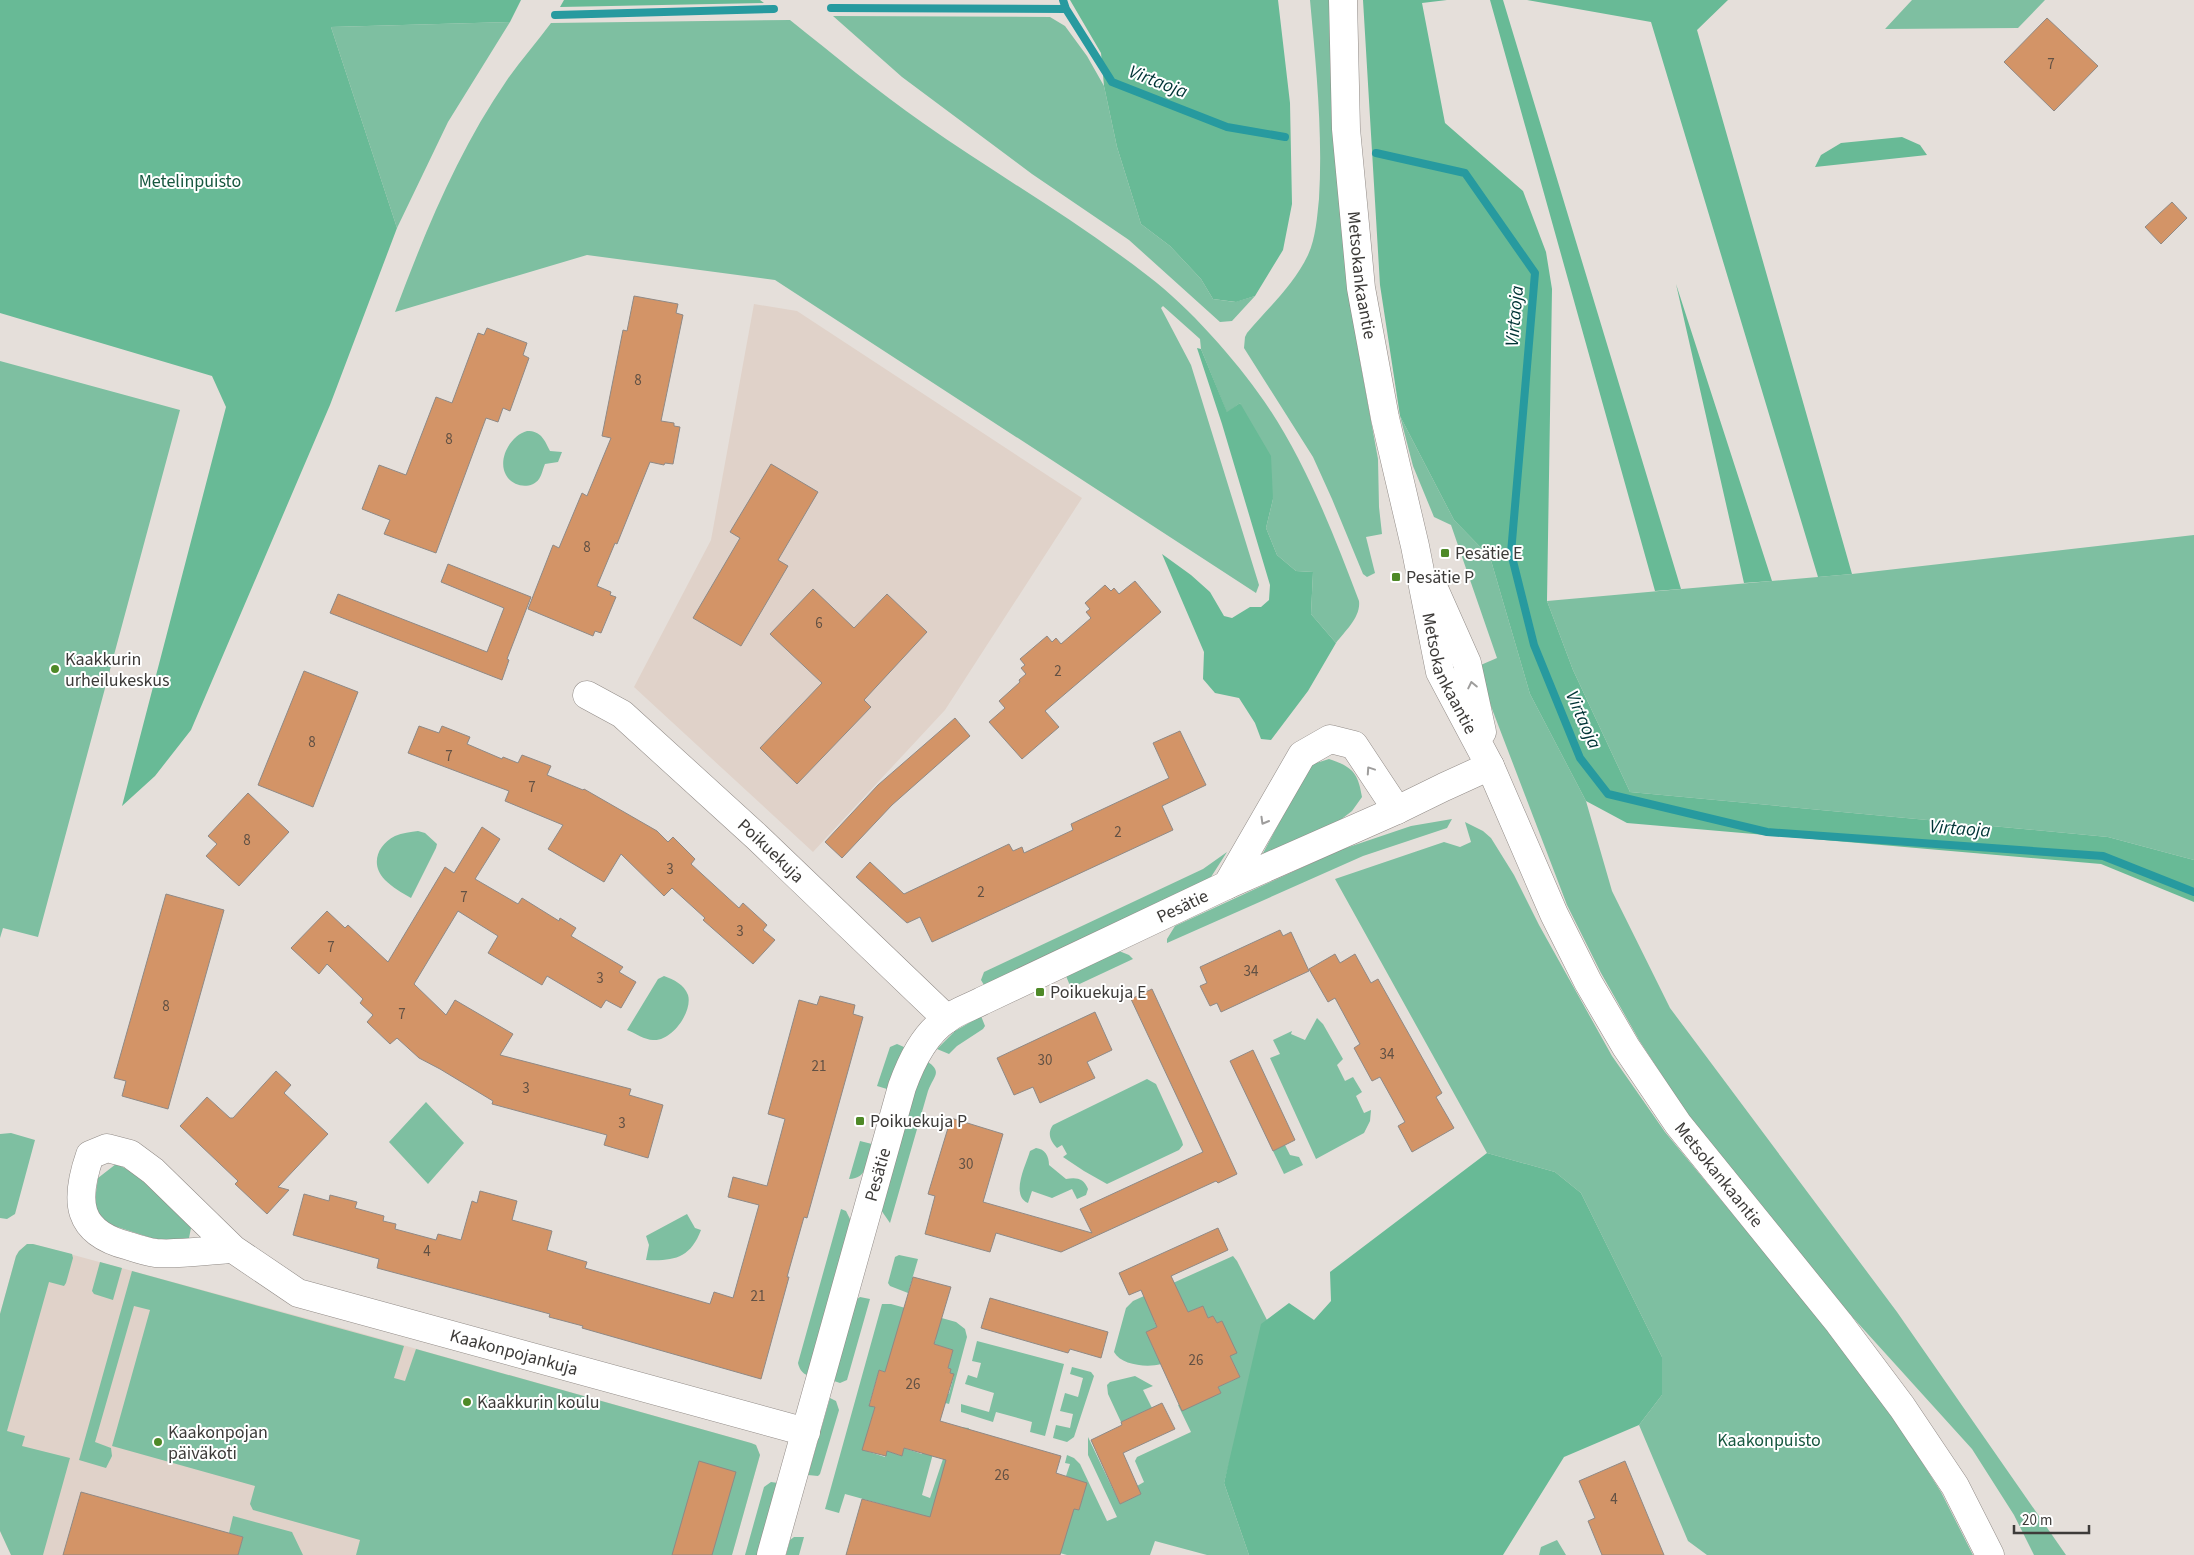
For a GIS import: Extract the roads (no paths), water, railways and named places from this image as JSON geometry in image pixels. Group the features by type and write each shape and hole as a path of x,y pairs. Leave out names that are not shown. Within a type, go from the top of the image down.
{"street":[{"name":"Metsokankaantie","path":"1343,0 1346,129 1361,288 1385,418 1414,546 1467,663 1490,766 1558,923 1588,982 1626,1047 1678,1124 1839,1323 1902,1407 1955,1486 1990,1555"},
{"name":"Poikuekuja","path":"586,695 622,714 757,837 947,1019"},
{"name":"Pesätie","path":"1227,885 1302,754 1330,739 1354,745 1397,810"},
{"name":"Pesätie","path":"771,1555 902,1087 916,1054 929,1036 947,1019 1227,885 1397,810 1490,766"},
{"name":"Kaakonpojankuja","path":"233,1248 156,1253 110,1242 94,1230 82,1212 82,1179 90,1155 107,1148 130,1154 153,1171 233,1248 298,1293 806,1432"}],"waterway":[{"name":"Virtaoja","path":"1063,0 1066,9 1112,82 1227,127 1285,137"},
{"path":"831,8 1066,9"},
{"path":"555,15 774,9"},
{"name":"Virtaoja","path":"1376,153 1465,173 1535,273 1511,553 1534,645 1580,758 1608,794 1767,832 2103,856 2194,892"}],"place":[{"name":"Pesätie E","path":"1445,553"},
{"name":"Pesätie P","path":"1396,577"},
{"name":"Kaakkurin urheilukeskus","path":"55,669"},
{"name":"Poikuekuja E","path":"1040,992"},
{"name":"Poikuekuja P","path":"860,1121"},
{"name":"Kaakkurin koulu","path":"467,1402"},
{"name":"Kaakonpojan päiväkoti","path":"158,1442"}],"park label":[{"name":"Metelinpuisto","path":"190,181"},
{"name":"Kaakonpuisto","path":"1769,1440"}]}
